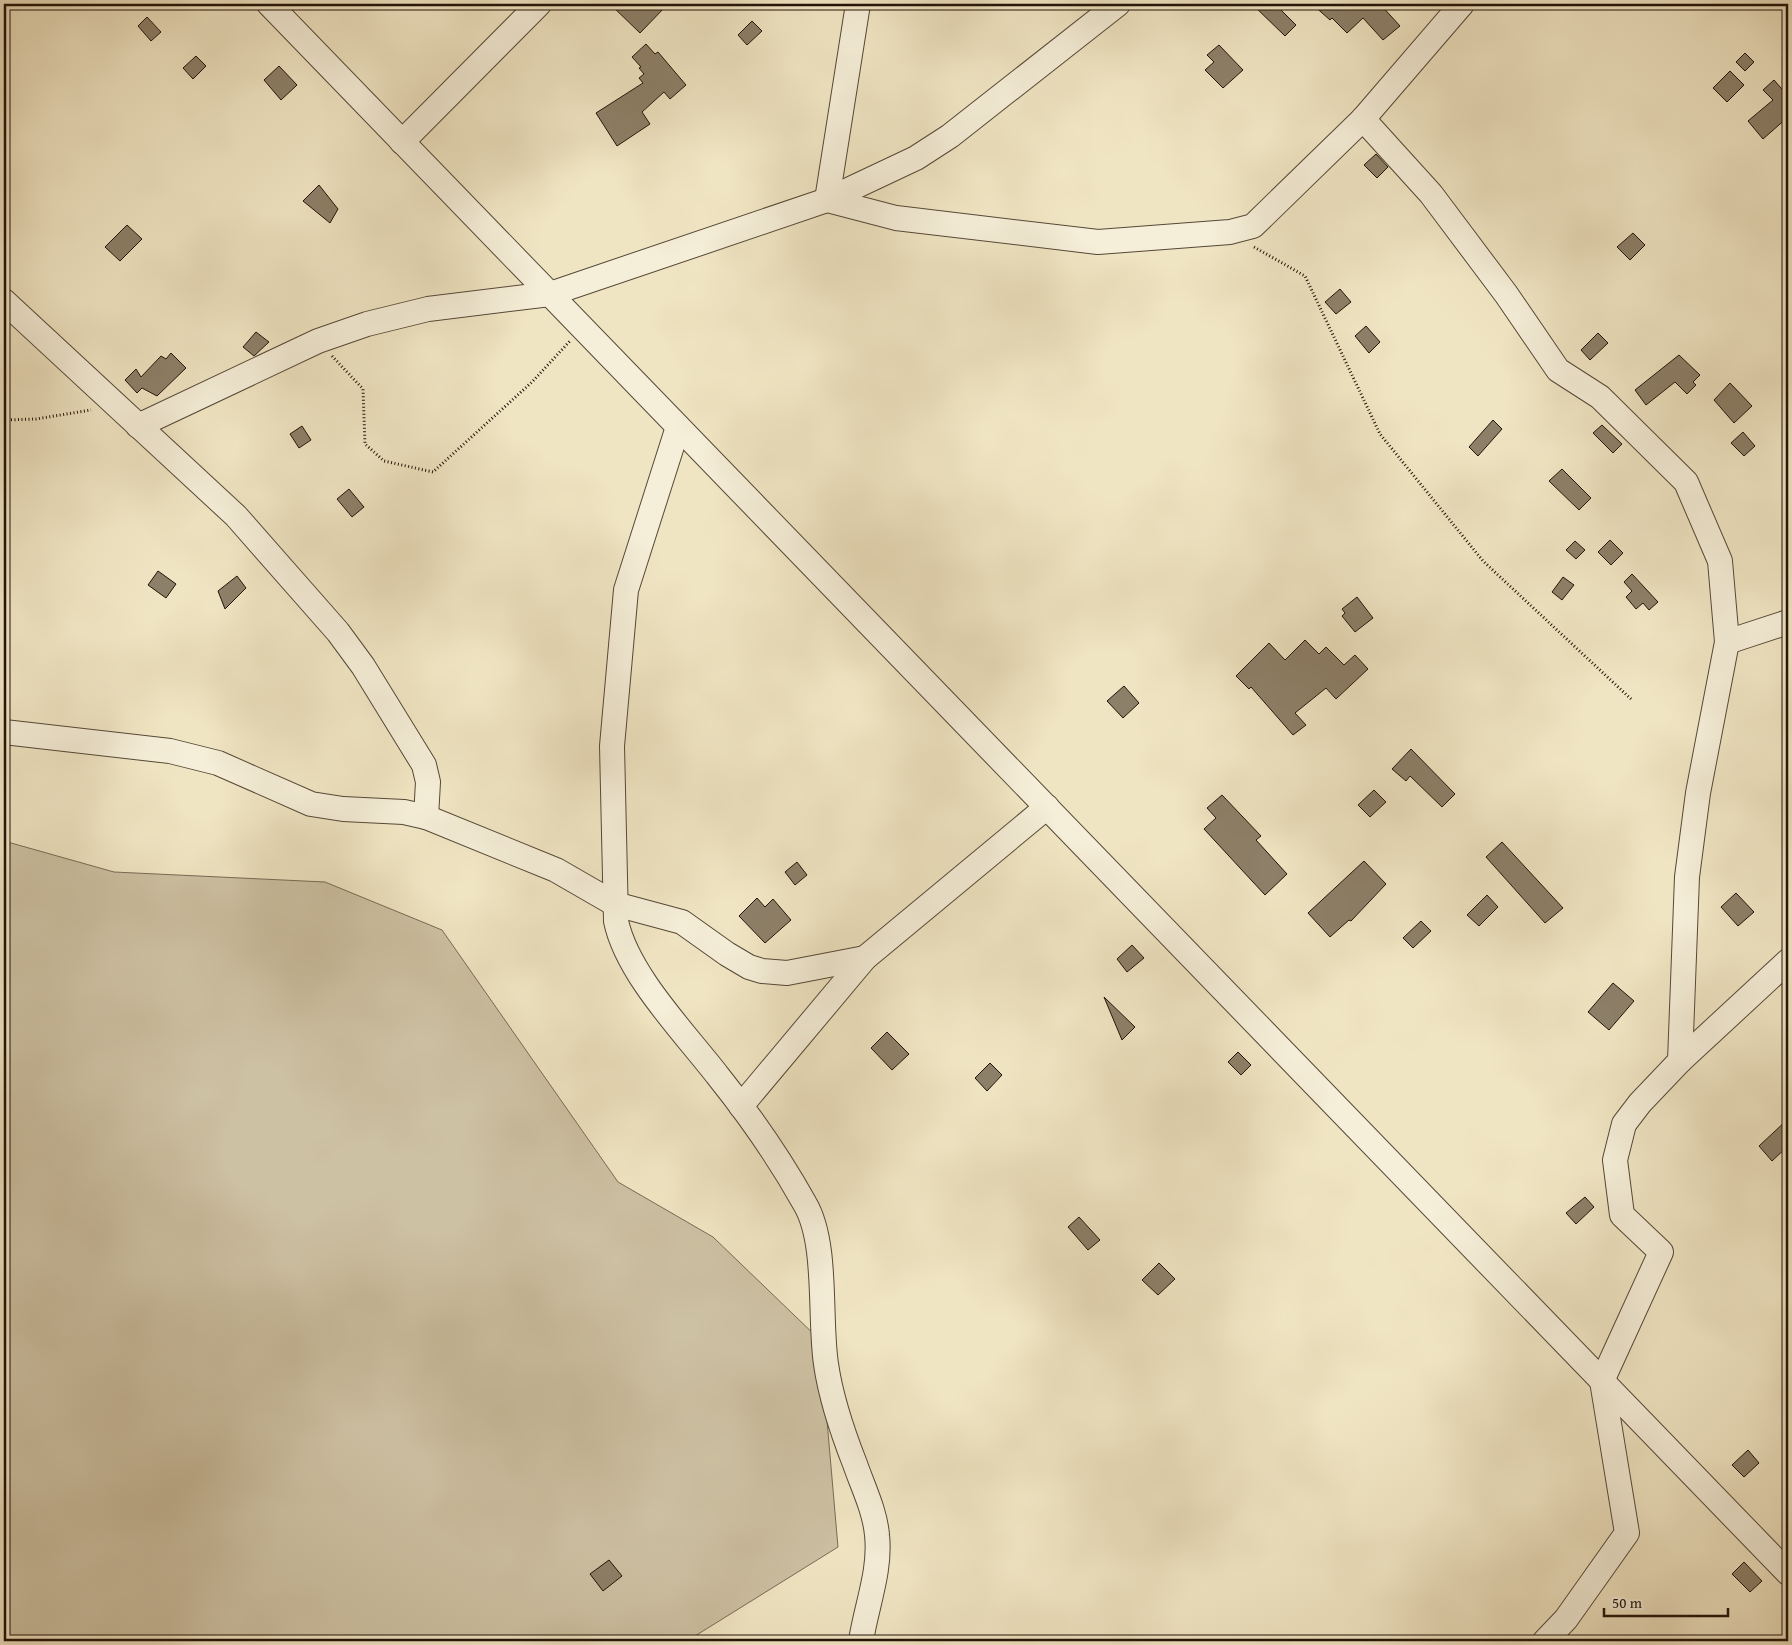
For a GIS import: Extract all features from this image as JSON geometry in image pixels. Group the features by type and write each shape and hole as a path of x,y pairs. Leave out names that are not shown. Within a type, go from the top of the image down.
{"street":[{"path":"269,4 1788,1573"},
{"path":"402,142 539,4"},
{"path":"827,200 858,4"},
{"path":"138,426 318,341 367,324 428,309 550,294 827,200 916,158 950,136 1118,4"},
{"path":"827,200 896,218 1098,242 1230,232 1253,226 1363,119 1462,4"},
{"path":"1363,119 1432,194 1506,294 1558,370 1600,397 1686,482 1720,562 1727,642 1698,792 1687,877 1680,1062"},
{"path":"4,301 119,410 236,516 338,632 363,666 424,765 428,782 426,817"},
{"path":"678,427 626,590 612,746 615,904 619,937 632,965 741,1106 806,1205 816,1232 826,1366 834,1402 872,1511 878,1536 877,1560 861,1641"},
{"path":"1727,642 1788,622"},
{"path":"4,732 170,751 218,763 311,804 343,809 404,812 426,817 556,870 615,904 682,922 738,962 762,971 800,972 865,958"},
{"path":"741,1106 865,958 1047,807"},
{"path":"1545,1641 1566,1619 1627,1533 1602,1380 1662,1252 1622,1215 1615,1160 1624,1124 1640,1102 1680,1062 1788,961"}],"path":[{"path":"1230,232 1305,276 1380,434 1483,562 1631,699"},
{"path":"318,341 363,389 365,444 384,462 432,472 532,382 583,328"},
{"path":"4,420 36,419 86,410 119,410"}],"shaded area":[{"path":"4,841 114,872 325,882 442,930 618,1182 713,1237 820,1340 838,1547 687,1641 4,1641"}],"building":[{"path":"610,4 668,4 640,33"},
{"path":"1252,4 1275,4 1296,25 1285,36"},
{"path":"1312,4 1380,4 1400,26 1383,40 1363,18 1347,33 1332,18 1330,20"},
{"path":"147,17 161,32 151,41 138,26"},
{"path":"752,21 762,31 747,45 738,35"},
{"path":"646,44 655,54 658,52 686,85 670,99 664,92 642,112 650,124 617,146 596,113 643,83 639,78 644,74 639,68 641,67 632,57"},
{"path":"1219,45 1243,70 1223,88 1205,70 1214,62 1207,55"},
{"path":"1745,53 1754,62 1745,71 1736,62"},
{"path":"196,56 206,66 193,79 183,68"},
{"path":"279,66 297,85 281,100 264,80"},
{"path":"1730,71 1744,85 1727,102 1713,88"},
{"path":"1774,80 1788,96 1788,117 1763,139 1748,121 1773,100 1763,90"},
{"path":"1376,154 1388,167 1377,178 1364,165"},
{"path":"319,185 338,209 330,223 303,201"},
{"path":"127,225 142,239 120,261 105,247"},
{"path":"1633,233 1645,245 1630,260 1617,247"},
{"path":"1340,289 1351,302 1336,314 1325,302"},
{"path":"1366,326 1380,342 1369,353 1355,336"},
{"path":"256,332 269,342 254,356 243,347"},
{"path":"1598,333 1608,343 1590,360 1581,350"},
{"path":"171,353 186,368 157,396 142,388 137,393 125,380 136,369 141,377 161,356 166,359"},
{"path":"1679,355 1700,375 1693,382 1696,385 1687,394 1675,382 1646,405 1635,390"},
{"path":"1730,383 1752,406 1734,423 1714,400"},
{"path":"1493,420 1502,429 1478,456 1469,447"},
{"path":"1602,425 1622,444 1613,453 1593,433"},
{"path":"302,426 311,440 299,448 290,434"},
{"path":"1743,432 1755,446 1744,456 1731,443"},
{"path":"1562,469 1591,498 1579,510 1549,481"},
{"path":"349,489 364,507 352,517 337,499"},
{"path":"1610,540 1623,553 1611,565 1598,552"},
{"path":"1575,541 1585,550 1576,559 1566,550"},
{"path":"158,571 176,584 166,598 148,585"},
{"path":"1632,574 1658,602 1649,610 1643,603 1636,609 1626,597 1632,591 1624,582"},
{"path":"237,576 246,588 225,609 218,591"},
{"path":"1563,577 1574,585 1562,600 1552,592"},
{"path":"1357,597 1373,618 1355,632 1342,616 1345,613 1342,609"},
{"path":"1305,640 1319,654 1326,647 1344,665 1355,655 1368,669 1336,699 1326,688 1295,713 1306,725 1293,735 1251,687 1249,689 1236,676 1269,643 1285,660"},
{"path":"1124,686 1139,703 1123,718 1107,701"},
{"path":"1411,749 1455,794 1442,807 1410,776 1406,781 1392,769"},
{"path":"1374,790 1386,802 1370,817 1358,805"},
{"path":"1222,795 1261,836 1256,840 1287,874 1265,895 1204,829 1216,818 1207,808"},
{"path":"1502,842 1563,908 1545,923 1486,857"},
{"path":"1364,861 1386,884 1351,921 1349,920 1330,937 1308,913"},
{"path":"797,862 807,875 795,885 785,872"},
{"path":"1736,893 1754,912 1738,926 1721,907"},
{"path":"1487,895 1498,907 1479,926 1467,915"},
{"path":"757,898 765,907 773,899 791,920 765,943 739,916"},
{"path":"1421,921 1431,931 1413,948 1403,938"},
{"path":"1132,945 1144,958 1127,972 1117,959"},
{"path":"1613,983 1634,1001 1609,1030 1588,1012"},
{"path":"1104,997 1135,1027 1122,1040"},
{"path":"887,1032 909,1054 892,1070 871,1048"},
{"path":"1238,1052 1251,1065 1241,1075 1228,1062"},
{"path":"990,1063 1002,1075 987,1091 975,1078"},
{"path":"1788,1119 1788,1146 1772,1161 1759,1146"},
{"path":"1585,1197 1594,1207 1576,1224 1566,1213"},
{"path":"1079,1217 1100,1240 1088,1250 1068,1227"},
{"path":"1159,1263 1175,1279 1158,1295 1142,1280"},
{"path":"1748,1450 1759,1463 1744,1477 1732,1465"},
{"path":"609,1560 622,1576 603,1591 590,1574"},
{"path":"1744,1562 1762,1581 1750,1592 1732,1574"}]}
